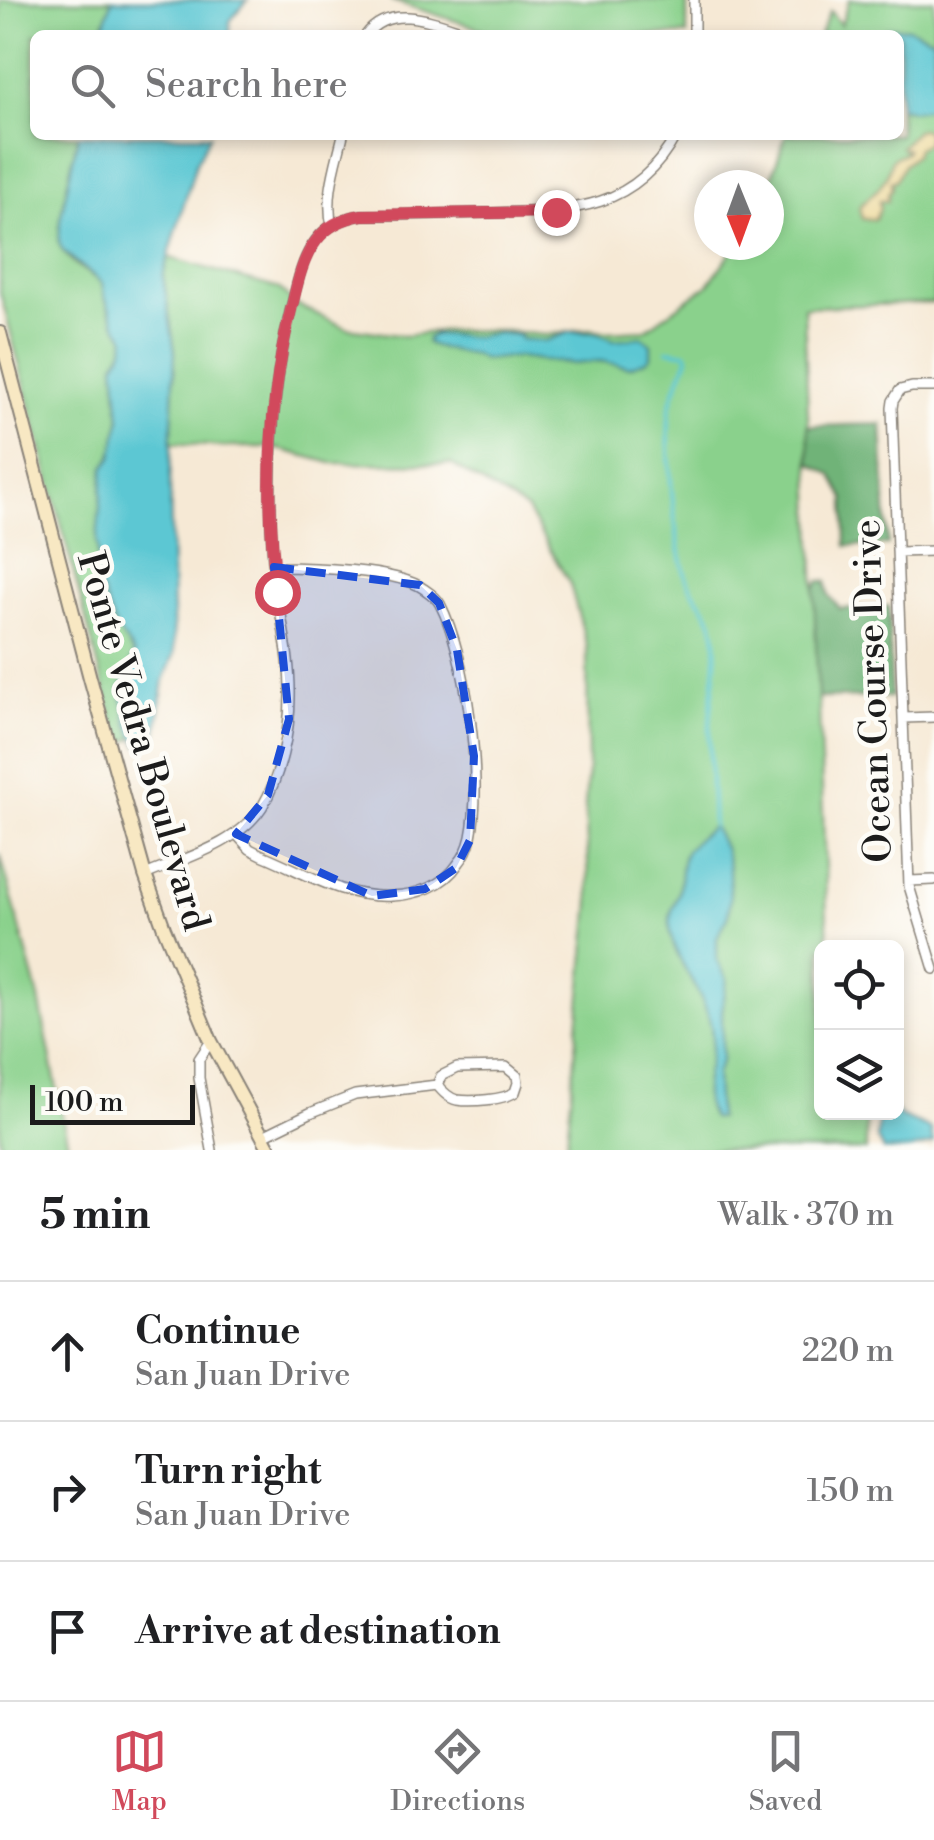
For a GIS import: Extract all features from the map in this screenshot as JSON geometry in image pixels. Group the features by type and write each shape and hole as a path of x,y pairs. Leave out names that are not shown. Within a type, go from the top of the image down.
{"street":[{"path":"694,0 694,30"},
{"path":"370,30 379,20 405,14 459,30"},
{"path":"332,226 330,195 342,140"},
{"path":"145,875 236,834 251,821 268,796 284,745 290,676 274,567 270,480 285,332 306,258 319,237 332,226 362,215 556,212 592,205 646,174 673,140"},
{"name":"Ponte Vedra Boulevard","path":"0,333 145,875 210,1042 266,1143"},
{"name":"Ocean Course Drive","path":"934,386 900,390 892,401 910,897 934,969"},
{"path":"898,552 934,551"},
{"path":"236,834 250,849 342,890 372,896 404,895 437,884 456,868 470,840 474,812 474,756 465,686 440,603 420,585 390,577 274,567"},
{"path":"904,718 934,717"},
{"path":"909,880 934,880"},
{"path":"210,1042 199,1059 199,1078 212,1150"},
{"path":"506,1067 513,1070 518,1084 515,1092 504,1098 457,1100 437,1085 441,1076 457,1068 506,1067"},
{"path":"266,1143 310,1113 354,1095 437,1085"}],"highlighted area":[{"path":"274,567 420,585 439,603 457,650 474,756 470,840 456,868 425,889 372,896 236,834 268,795 289,719"}],"green space":[{"path":"0,0 112,0 103,30 30,30 30,140 77,140 62,210 60,245 72,261 102,283 110,311 125,337 124,349 115,365 120,421 98,538 99,585 114,624 135,654 121,689 135,738 119,744 0,292"},
{"path":"390,0 687,0 687,30 484,30"},
{"path":"849,0 934,0 934,303 804,307 828,940 814,940 814,1120 866,1120 866,1150 566,1150 590,902 585,806 587,646 570,584 527,510 451,464 331,463 271,447 171,443 175,352 163,276 167,257 280,289 293,303 347,328 405,336 439,331 498,330 545,335 589,329 645,330 708,285 726,260 784,260 784,170 774,170 784,140 904,140 904,30 822,30 830,11 841,25"},
{"path":"882,424 888,545 846,546 845,499 832,475 810,463 808,426"},
{"path":"819,581 826,581 829,595 840,609 889,606 891,697 818,698 814,590"},
{"path":"0,854 38,994 69,1150 3,1150 0,1138"}],"sand":[{"path":"922,129 929,133 927,143 917,148 891,182 888,201 879,201 875,219 862,219 859,207 887,176 892,159 906,152 901,147"}],"water":[{"path":"112,0 248,0 230,21 230,30 103,30"},
{"path":"909,28 934,39 934,108 904,109 904,30 886,29"},
{"path":"77,140 208,140 196,163 163,276 175,352 170,485 174,655 164,680 156,738 147,746 138,745 128,723 121,689 134,654 114,624 99,585 97,538 104,468 112,457 120,421 115,364 124,349 125,337 116,325 102,283 63,251 59,243"},
{"path":"570,332 596,333 614,340 643,337 651,344 651,357 629,367 600,361 575,364 518,357 483,359 427,343 435,334 476,337 497,333 545,341"},
{"path":"713,826 729,866 730,899 728,917 717,937 717,960 727,979 722,1059 716,1074 718,1118 712,1118 705,1097 712,1046 709,1019 675,948 670,920 685,853"},
{"path":"904,1118 931,1129 933,1143 883,1150 877,1139 879,1120"}],"waterway":[{"path":"668,350 687,353 688,358 673,395 669,424 679,546 688,582 709,615 716,639 710,715 713,826"}],"route":[{"path":"277,592 270,526 273,412 285,332 314,243 332,226 362,215 556,212"}]}
